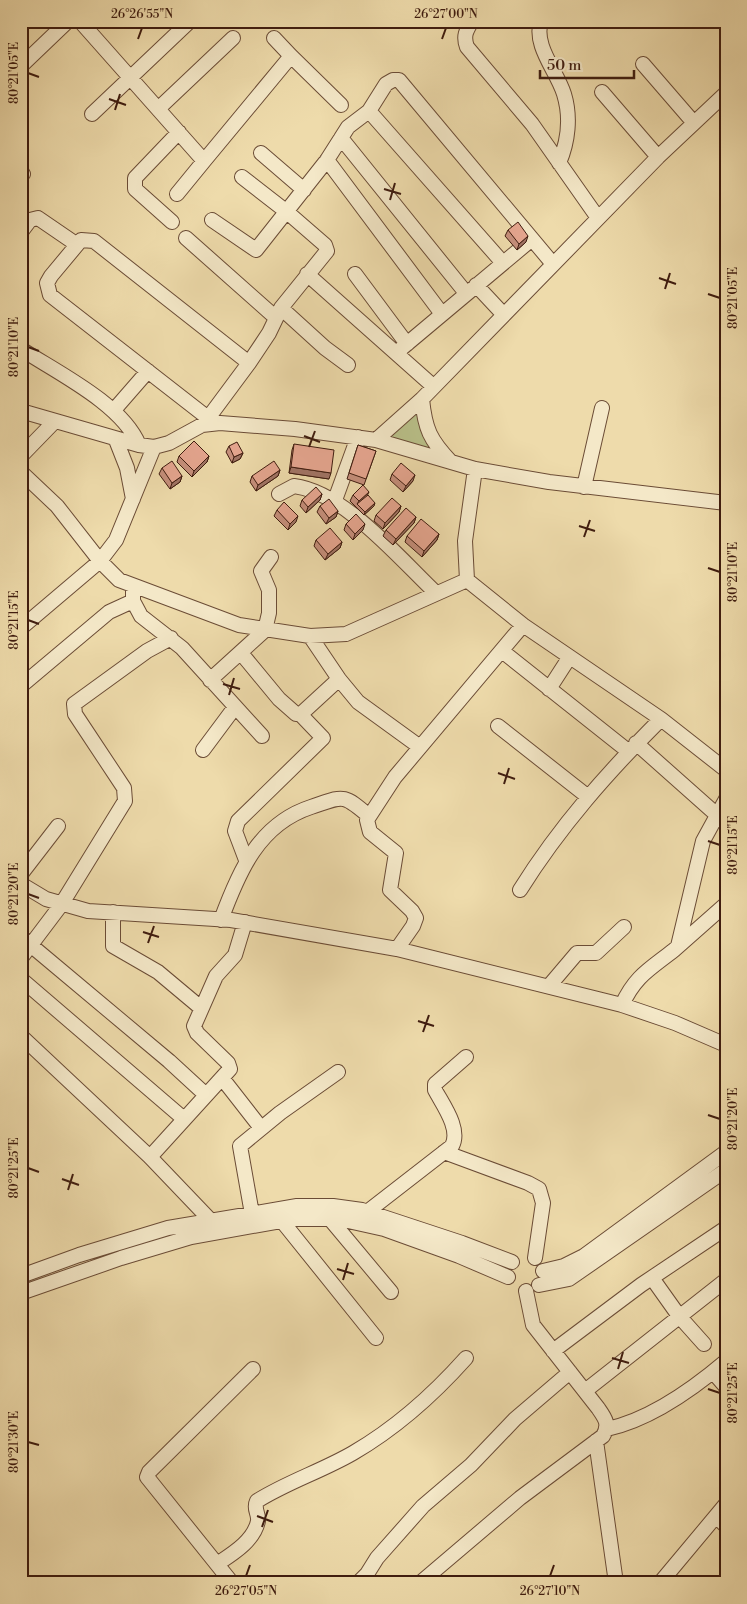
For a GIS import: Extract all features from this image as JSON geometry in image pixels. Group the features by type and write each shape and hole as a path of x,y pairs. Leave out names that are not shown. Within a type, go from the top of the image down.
{"street":[{"path":"21,66 68,21"},
{"path":"80,21 204,161"},
{"path":"92,114 190,21"},
{"path":"472,21 465,32 464,38 467,47 532,124 598,218"},
{"path":"541,21 539,38 564,93 568,112 566,145 559,163"},
{"path":"158,109 232,38"},
{"path":"274,38 341,105"},
{"path":"177,194 291,56"},
{"path":"643,64 694,123"},
{"path":"212,220 256,250 327,160 353,122 369,111 386,84 393,80 399,80 553,264"},
{"path":"602,92 658,157"},
{"path":"376,440 422,399 658,157 726,93"},
{"path":"369,111 502,263"},
{"path":"172,222 135,189 133,184 135,178 179,132"},
{"path":"341,138 471,289 504,315"},
{"path":"261,152 304,190"},
{"path":"327,160 442,314"},
{"path":"21,411 116,440 154,447 169,443 205,422 249,363 268,333 278,312 327,251 325,245 242,177"},
{"path":"21,232 30,220 38,218 76,244"},
{"path":"186,238 348,365"},
{"path":"249,363 94,241 86,239 76,244 47,283 50,295 148,371 205,422 244,424 358,437 376,440 475,469 584,487 726,503"},
{"path":"402,348 532,239"},
{"path":"307,274 402,348"},
{"path":"355,274 402,348 433,386"},
{"path":"21,349 114,410 130,428 139,445"},
{"path":"114,410 148,371"},
{"path":"422,399 424,420 428,434 436,446 452,462"},
{"path":"584,487 602,408"},
{"path":"21,456 55,421"},
{"path":"335,500 358,437"},
{"path":"116,440 127,468 133,499"},
{"path":"21,628 100,562 116,540 154,447"},
{"path":"475,469 465,541 467,580 523,625 661,719 726,770"},
{"path":"21,472 57,506 100,562 133,594 141,616 171,638 193,659 262,736"},
{"path":"279,494 294,486 335,500 436,593"},
{"path":"210,680 265,630 269,613 270,590 261,571 271,557"},
{"path":"133,594 225,621 265,630 310,636 346,634 467,580"},
{"path":"21,686 133,594"},
{"path":"397,949 413,926 416,918 412,911 390,890 396,852 370,832 366,824 369,816 395,778 523,625"},
{"path":"310,636 339,679 368,711 420,747"},
{"path":"21,958 26,941 62,904 122,807 126,796 124,788 75,714 74,704 147,651 171,638"},
{"path":"502,651 549,688 632,747 721,818"},
{"path":"241,653 279,699 293,712 300,714 324,738 238,821 235,831 246,860"},
{"path":"549,688 569,658"},
{"path":"300,714 339,679"},
{"path":"203,750 234,707"},
{"path":"520,890 540,858 588,796 632,747 661,719"},
{"path":"498,726 588,796"},
{"path":"221,920 246,860 275,825 300,810 336,798 345,798 369,816"},
{"path":"678,946 703,841 721,818 726,799"},
{"path":"21,874 58,826"},
{"path":"21,884 46,899 88,911 245,922 397,949 622,1005 675,1023 726,1045"},
{"path":"622,1005 636,980 726,904"},
{"path":"114,912 113,946 158,972 201,1008"},
{"path":"150,1156 229,1070 230,1065 194,1029 201,1008 216,976 235,955 245,922"},
{"path":"550,986 577,953 596,953 624,927"},
{"path":"26,941 169,1060 206,1095"},
{"path":"21,979 184,1118"},
{"path":"21,1036 150,1156 222,1232"},
{"path":"367,1212 452,1146 456,1135 435,1090 435,1084 466,1057"},
{"path":"252,1214 240,1146 261,1128 338,1072"},
{"path":"222,1078 261,1128"},
{"path":"444,1152 528,1182 539,1189 543,1203 535,1258"},
{"path":"543,1270 564,1266 584,1256 726,1152"},
{"path":"539,1285 543,1270 541,1263 535,1258 525,1255 512,1262 508,1269 508,1277 512,1286 526,1291 539,1285 569,1279 726,1170"},
{"path":"21,1276 79,1255 168,1228 297,1206 333,1206 367,1212 462,1242 512,1262"},
{"path":"21,1293 121,1258 191,1237 282,1221 330,1219 384,1229 459,1256 508,1277"},
{"path":"330,1219 391,1292"},
{"path":"282,1221 376,1338"},
{"path":"553,1351 652,1278 726,1228"},
{"path":"652,1278 679,1316 704,1344"},
{"path":"585,1391 726,1280"},
{"path":"526,1291 533,1325 607,1421 607,1429"},
{"path":"217,1564 240,1548 252,1533 258,1521 255,1507 258,1502 353,1453 402,1420 444,1384 466,1358"},
{"path":"420,1583 520,1498 596,1441 607,1429 644,1417 713,1372 726,1361"},
{"path":"232,1583 147,1477 149,1472 253,1369"},
{"path":"358,1583 367,1574 377,1558 423,1506 471,1464 515,1419 570,1372"},
{"path":"713,1372 726,1387"},
{"path":"596,1441 616,1583"},
{"path":"660,1583 721,1521 726,1504"}],"green space":[{"path":"420,405 438,453 380,442"}],"building":[{"path":"518,222 528,236 519,244 508,230"},
{"path":"194,441 209,456 194,471 179,456"},
{"path":"237,442 243,453 234,457 229,446"},
{"path":"294,444 334,450 331,473 291,467"},
{"path":"358,445 376,451 366,479 349,473"},
{"path":"172,461 182,476 172,483 162,468"},
{"path":"274,461 280,470 258,485 252,476"},
{"path":"401,463 415,475 406,486 392,474"},
{"path":"363,485 369,492 359,501 353,495"},
{"path":"316,487 322,494 308,507 302,500"},
{"path":"368,495 375,503 365,512 357,504"},
{"path":"392,498 401,506 385,523 376,515"},
{"path":"329,499 338,511 329,518 320,506"},
{"path":"284,502 298,516 290,524 277,510"},
{"path":"406,508 416,517 396,539 386,530"},
{"path":"356,514 365,524 355,534 346,524"},
{"path":"421,519 439,534 424,551 407,536"},
{"path":"330,528 342,542 328,554 316,540"}]}
